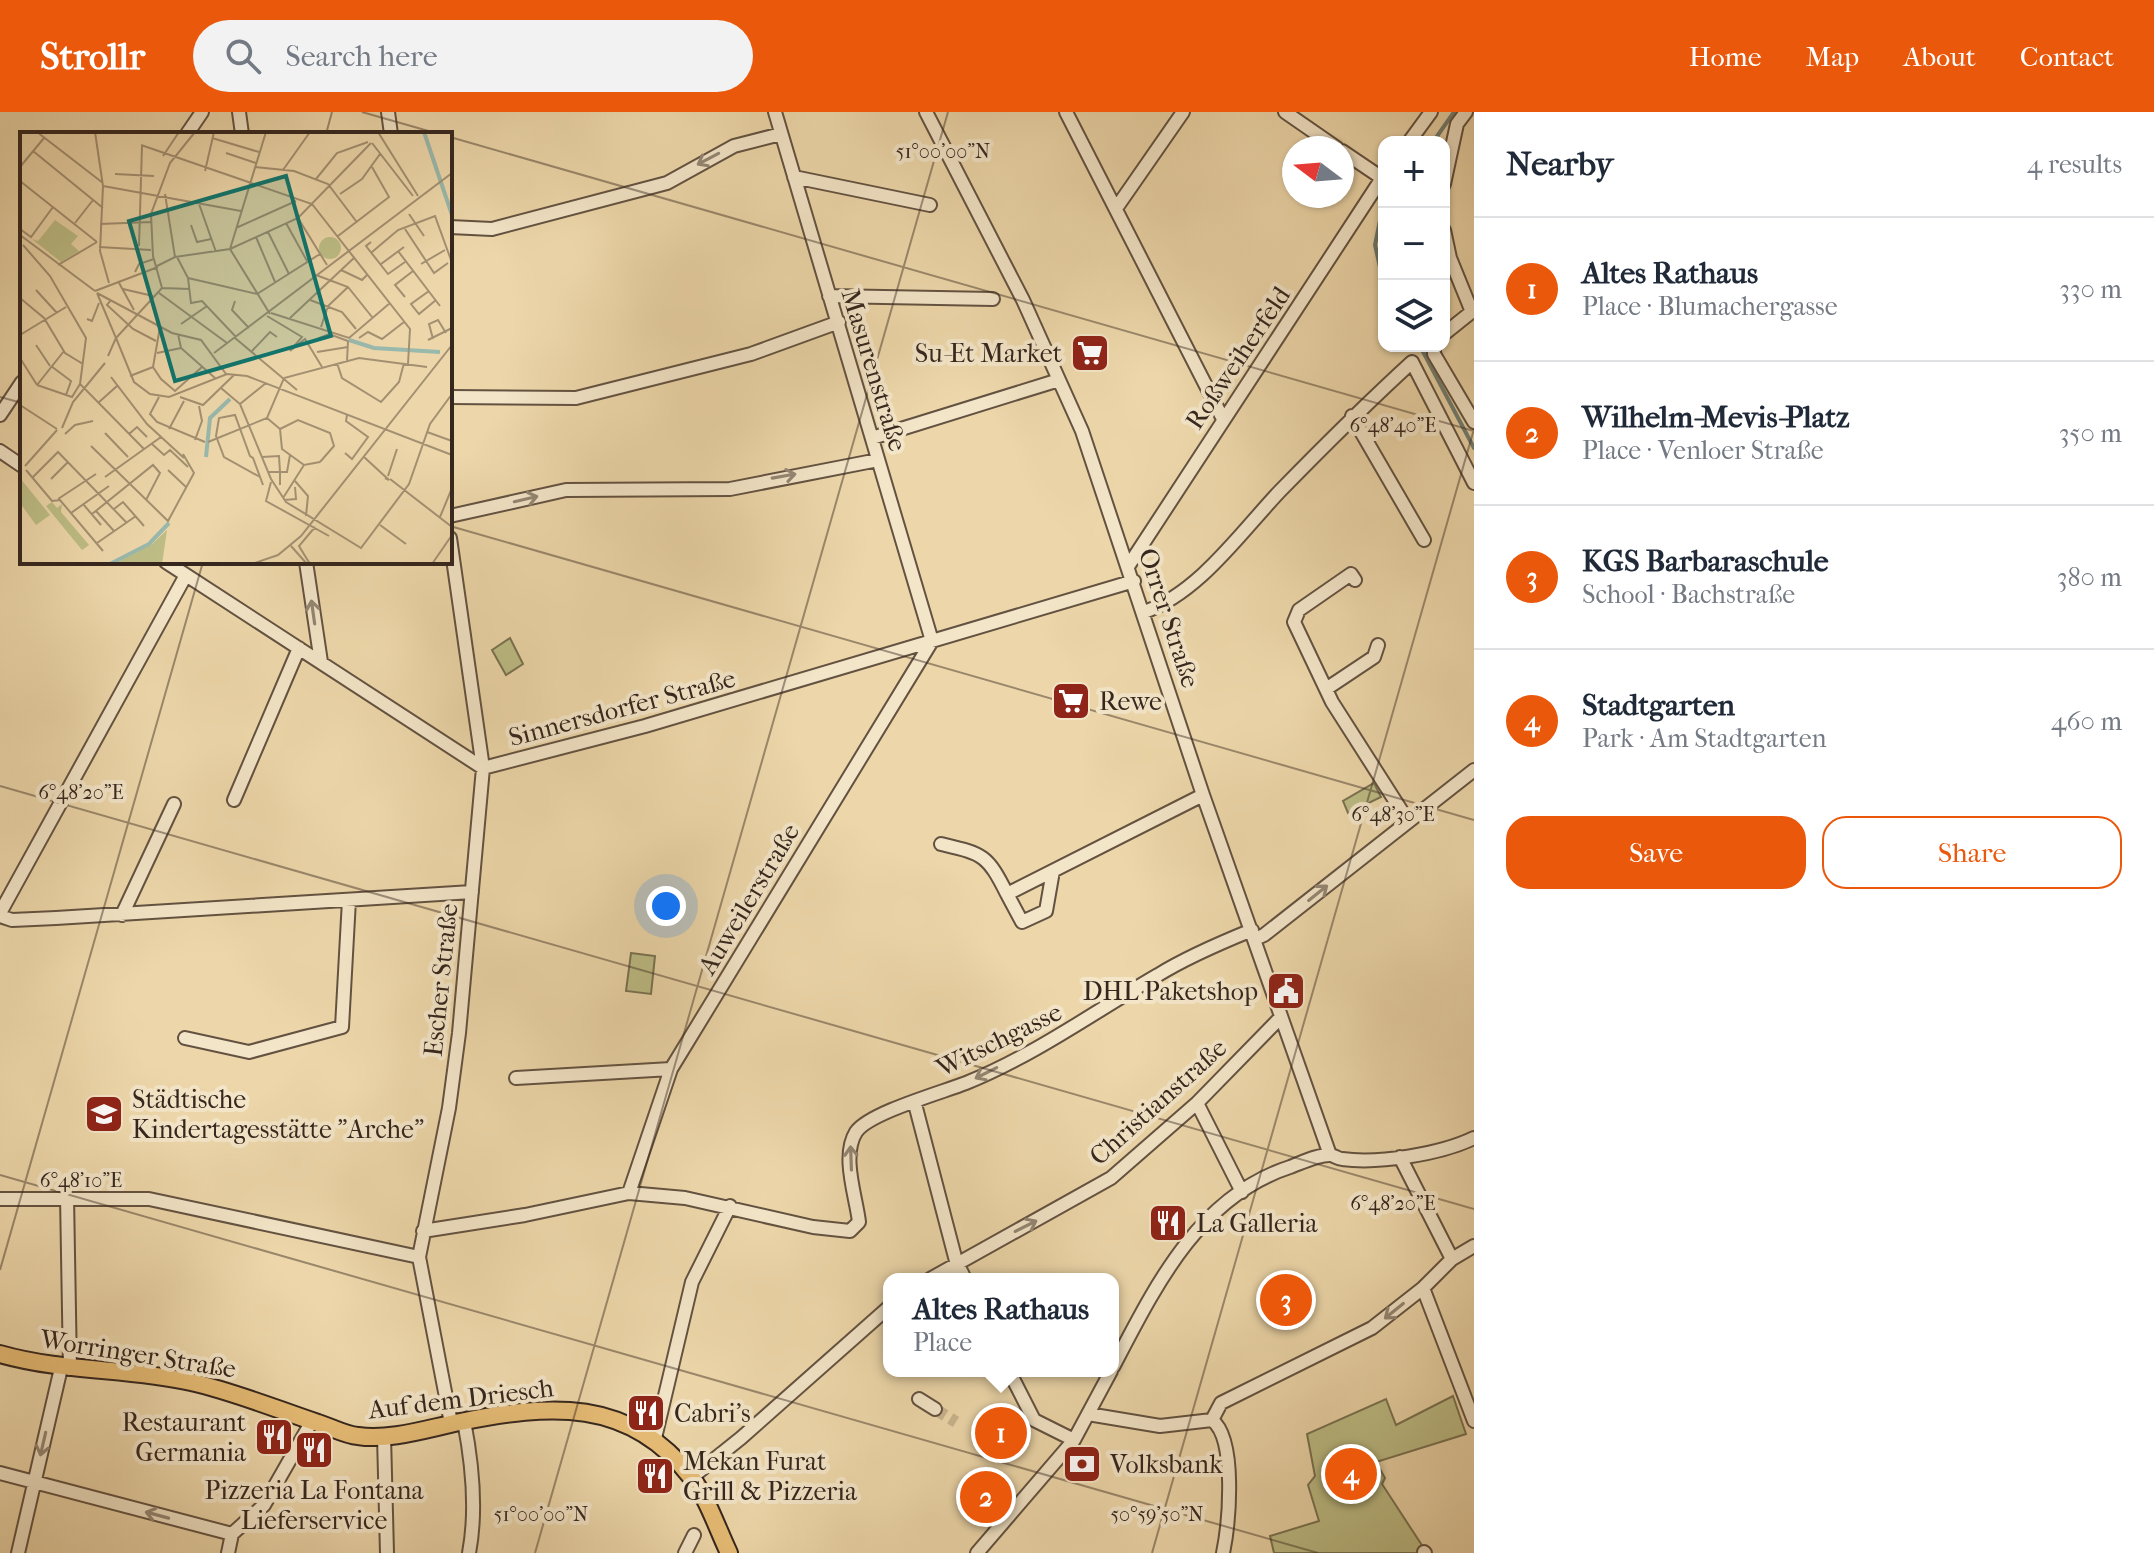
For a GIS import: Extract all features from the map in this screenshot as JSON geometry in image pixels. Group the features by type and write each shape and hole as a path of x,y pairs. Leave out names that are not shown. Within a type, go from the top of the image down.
{"main road":[{"name":"Worringer Straße","path":"0,1354 66,1368 188,1381 246,1396 312,1421"},
{"name":"Auf dem Driesch","path":"312,1421 358,1436 384,1436 532,1409 564,1409 630,1425 655,1438 691,1478 729,1553"}],"street":[{"path":"188,132 202,112"},
{"path":"239,112 242,132"},
{"path":"388,112 391,132"},
{"name":"Masurenstraße","path":"775,112 932,641"},
{"name":"Orrer Straße","path":"926,112 1023,300 1082,431 1203,795 1330,1155"},
{"path":"1066,112 1223,419"},
{"path":"1117,207 1183,112"},
{"path":"1285,112 1320,136"},
{"path":"1413,136 1431,112"},
{"path":"1450,156 1457,124 1466,112"},
{"path":"452,227 492,229 667,183 734,146 781,134"},
{"path":"1354,159 1378,174"},
{"path":"794,177 930,205"},
{"name":"Roßweiherfeld","path":"1129,565 1378,185"},
{"path":"1450,258 1473,311 1450,329"},
{"path":"829,296 993,299"},
{"path":"452,397 576,398 668,378 751,354 839,322"},
{"path":"1434,352 1474,422"},
{"path":"1144,612 1168,604 1207,568 1352,416 1412,362 1474,483"},
{"path":"872,438 1059,380"},
{"path":"0,415 20,385"},
{"path":"1352,416 1424,540"},
{"path":"0,451 20,465"},
{"path":"452,516 566,490 730,489 878,460"},
{"name":"Escher Straße","path":"452,552 483,768 449,1108 419,1257 457,1422 470,1451 472,1536 469,1553"},
{"name":"Sinnersdorfer Straße","path":"169,564 483,768 645,726 1134,581"},
{"path":"306,564 321,662"},
{"path":"1355,580 1351,574 1299,610 1294,622 1326,689 1408,821"},
{"path":"186,575 0,915 12,920 122,915 472,892"},
{"name":"Auweilerstraße","path":"629,1193 671,1069 932,641"},
{"path":"1326,689 1374,657 1378,645"},
{"path":"234,800 299,648"},
{"name":"Witschgasse","path":"730,1206 813,1227 850,1231 859,1222 848,1153 861,1126 892,1108 915,1104 972,1081 1060,1036 1160,973 1253,935 1264,935 1474,770"},
{"path":"1007,894 1203,795"},
{"path":"122,915 174,804"},
{"path":"941,844 979,853 995,870 1022,922 1046,911 1053,871"},
{"path":"185,1038 249,1052 342,1027 349,900"},
{"name":"Christianstraße","path":"939,1273 1111,1178 1197,1103 1281,1017"},
{"path":"516,1078 671,1069"},
{"path":"1197,1103 1242,1192"},
{"path":"915,1104 930,1150 956,1261 962,1273"},
{"path":"1119,1356 1178,1251 1194,1231 1242,1192 1283,1169 1330,1155 1342,1159 1400,1157 1439,1150 1474,1138"},
{"path":"1400,1157 1452,1259"},
{"path":"423,1231 525,1215 629,1193 730,1206 692,1282 655,1438"},
{"path":"0,1199 67,1196 149,1199 419,1257"},
{"path":"18,1553 66,1368 67,1196"},
{"path":"1212,1420 1221,1403 1372,1328 1423,1288 1452,1259 1474,1246"},
{"path":"1423,1288 1474,1421"},
{"path":"691,1478 883,1312"},
{"path":"1012,1377 1034,1420 1074,1440"},
{"path":"977,1553 1074,1440 1108,1377"},
{"path":"919,1399 935,1409"},
{"path":"1088,1414 1160,1426 1212,1420"},
{"path":"1212,1420 1220,1428 1229,1480 1230,1518 1223,1553"},
{"path":"228,1553 232,1534 264,1505 312,1421"},
{"path":"384,1436 387,1553"},
{"path":"0,1473 232,1534"},
{"path":"685,1553 694,1535"}],"green space":[{"path":"510,638 523,664 506,675 492,650"},
{"path":"1374,783 1381,797 1348,813 1343,801"},
{"path":"631,953 655,956 651,994 626,991"},
{"path":"1453,1396 1466,1434 1376,1462 1385,1478 1382,1484 1427,1553 1274,1553 1270,1536 1319,1521 1308,1485 1315,1476 1307,1434 1386,1399 1396,1425"}],"waterway":[{"path":"1437,136 1454,112"},
{"path":"1383,208 1375,245 1383,280"},
{"path":"1423,352 1474,448"}],"tunnel":[{"path":"935,1409 956,1422"}],"place":[{"name":"Su-Et Market","path":"1090,353"},
{"name":"Rewe","path":"1071,701"},
{"name":"DHL Paketshop","path":"1286,991"},
{"name":"Städtische Kindertagesstätte \"Arche\"","path":"104,1114"},
{"name":"La Galleria","path":"1168,1223"},
{"name":"KGS Barbaraschule","path":"1286,1300"},
{"name":"Cabri's","path":"646,1413"},
{"name":"Altes Rathaus","path":"1001,1433"},
{"name":"Restaurant Germania","path":"274,1437"},
{"name":"Pizzeria La Fontana Lieferservice","path":"314,1450"},
{"name":"Volksbank","path":"1082,1464"},
{"name":"Stadtgarten","path":"1351,1474"},
{"name":"Mekan Furat Grill & Pizzeria","path":"655,1476"},
{"name":"Wilhelm-Mevis-Platz","path":"986,1497"}]}
